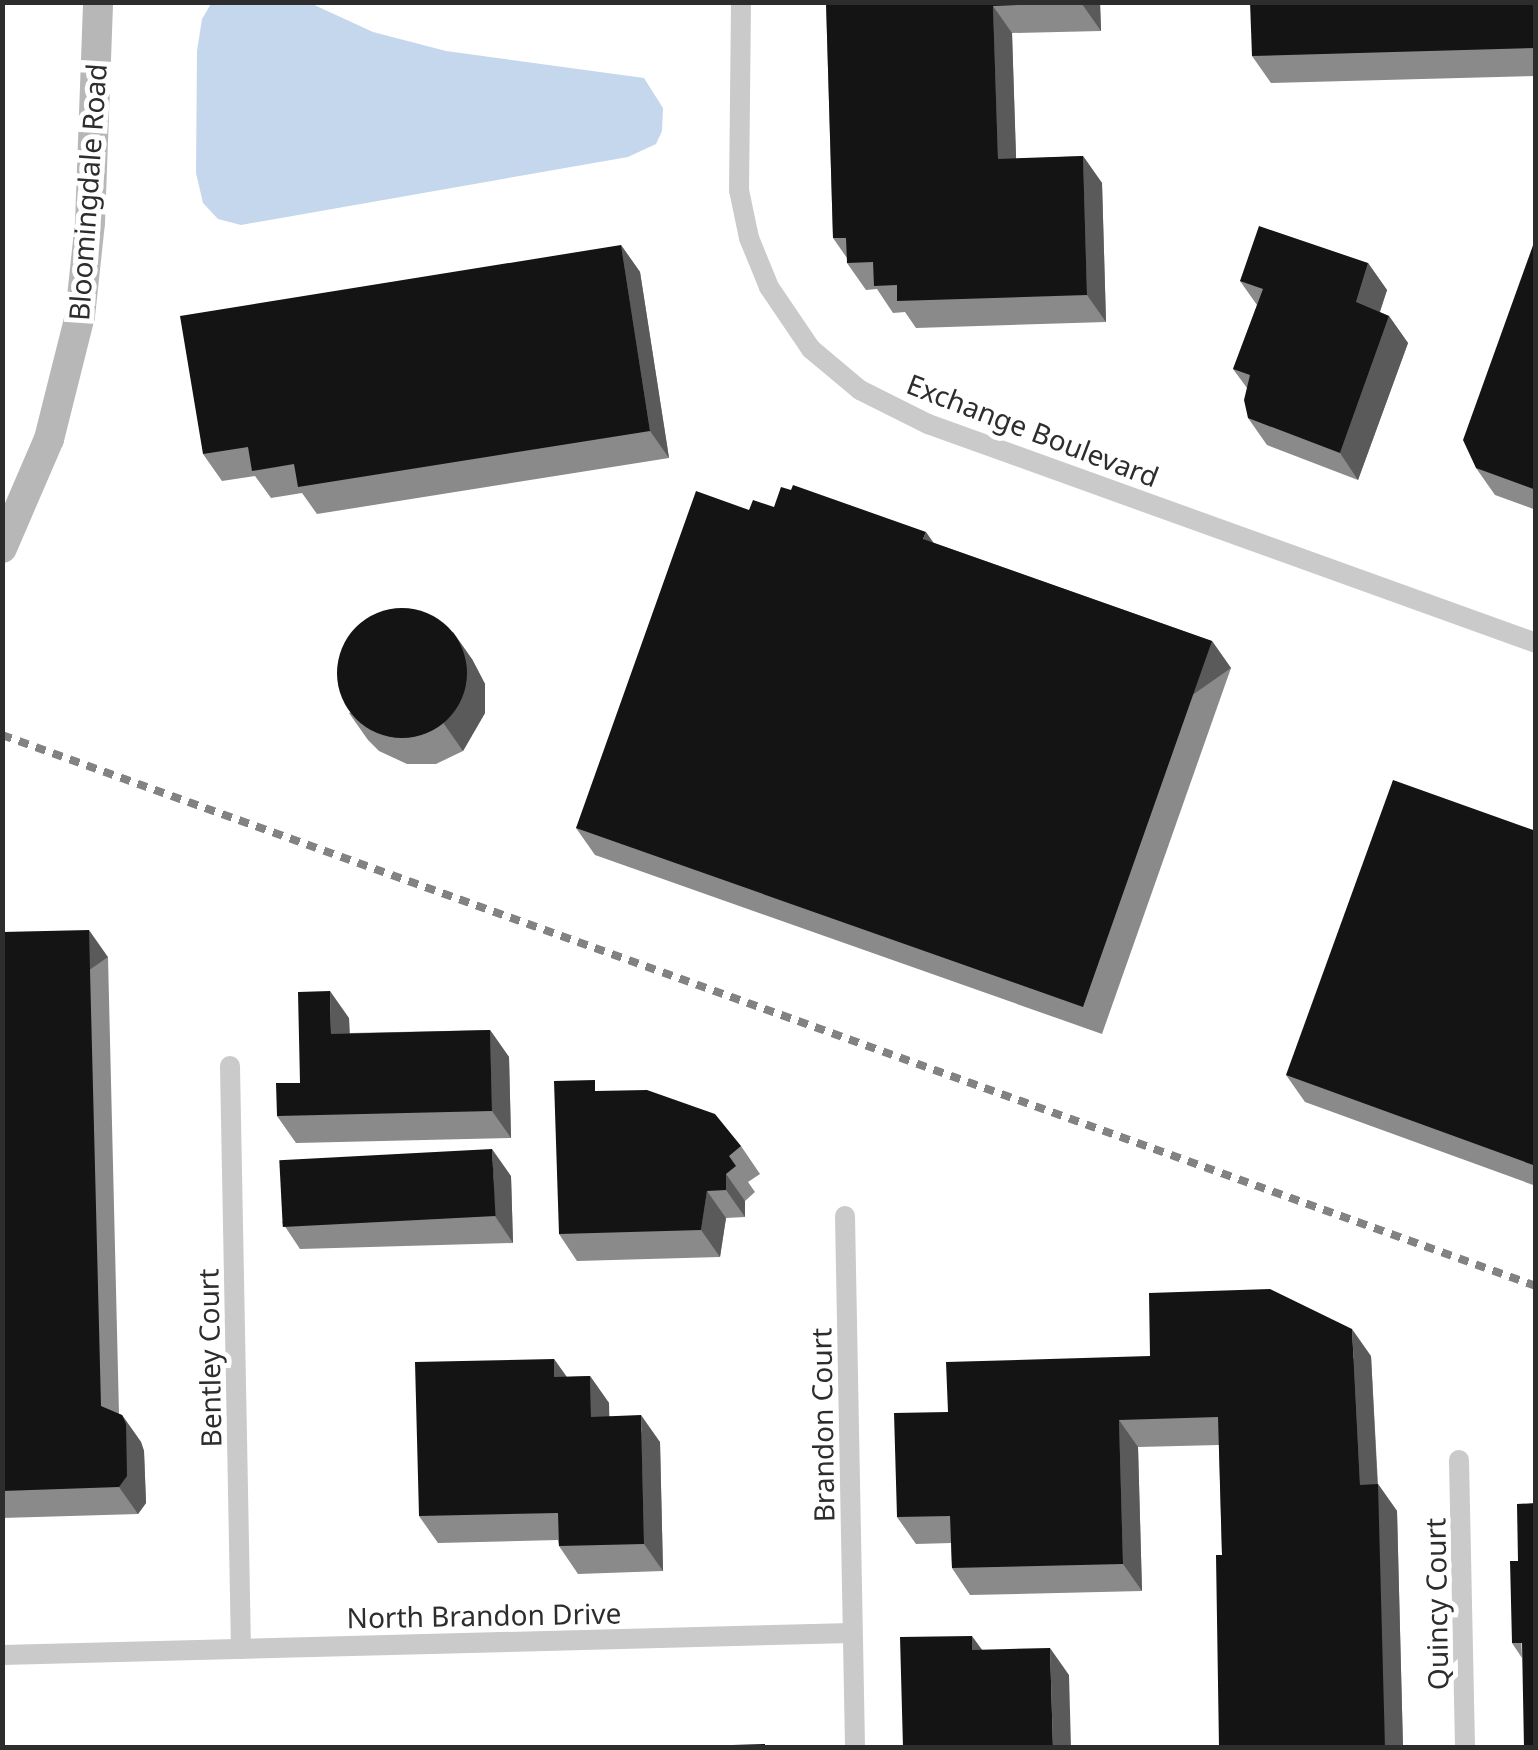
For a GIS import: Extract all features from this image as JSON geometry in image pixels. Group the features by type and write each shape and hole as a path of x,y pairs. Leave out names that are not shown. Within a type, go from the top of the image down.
{"main road":[{"name":"Bloomingdale Road","path":"2,548 49,439 80,316 90,224 98,2"}],"street":[{"name":"Exchange Boulevard","path":"741,2 739,190 749,238 769,287 806,342 860,390 928,424 1536,643"},
{"name":"Bentley Court","path":"230,1066 241,1649"},
{"name":"Brandon Court","path":"845,1216 852,1633"},
{"name":"Quincy Court","path":"1459,1460 1465,1748"},
{"name":"North Brandon Drive","path":"2,1655 852,1633"},
{"path":"852,1633 855,1748"}],"water":[{"path":"212,2 310,3 373,32 446,51 644,78 663,108 662,131 656,144 628,157 241,225 218,219 203,203 196,173 197,51 202,19"}],"building":[{"path":"826,2 1082,2 993,6 998,159 1083,156 1087,295 897,301 897,285 874,286 873,262 847,263 846,238 833,238"},
{"path":"1250,2 1536,2 1536,48 1252,56"},
{"path":"1259,226 1368,263 1356,302 1389,316 1340,453 1248,418 1244,400 1250,375 1233,369 1263,289 1240,281"},
{"path":"1536,237 1536,490 1476,468 1463,440"},
{"path":"621,245 650,431 298,487 294,464 252,471 248,447 203,454 180,316"},
{"path":"793,485 926,532 923,539 1212,641 1083,1007 576,828 696,491 749,510 753,500 774,507 781,487 791,490"},
{"path":"402,608 427,613 448,627 462,648 467,673 462,698 448,719 427,733 402,738 377,733 356,719 342,698 337,673 342,648 356,627 377,613"},
{"path":"1393,780 1536,831 1536,1166 1286,1075"},
{"path":"89,930 101,1406 122,1415 126,1424 127,1476 119,1487 2,1491 2,932"},
{"path":"330,991 331,1034 490,1030 492,1111 277,1116 276,1083 300,1083 298,992"},
{"path":"595,1080 595,1091 647,1090 715,1114 741,1146 729,1156 736,1166 726,1174 726,1190 707,1191 701,1230 559,1234 554,1081"},
{"path":"492,1149 496,1216 283,1227 279,1160"},
{"path":"1270,1289 1352,1329 1360,1485 1378,1484 1385,1748 1219,1748 1216,1555 1222,1555 1218,1417 1119,1420 1123,1564 952,1568 950,1516 897,1517 894,1413 948,1412 946,1362 1150,1356 1149,1293"},
{"path":"554,1359 554,1377 590,1376 591,1417 641,1415 644,1544 559,1546 558,1513 419,1516 415,1362"},
{"path":"1536,1503 1536,1748 1524,1748 1522,1643 1512,1643 1510,1561 1518,1561 1517,1504"},
{"path":"972,1636 972,1650 1050,1648 1053,1748 903,1748 900,1637"},
{"path":"765,1744 765,1748 637,1748"}],"railway":[{"path":"2,735 1536,1286"}]}
